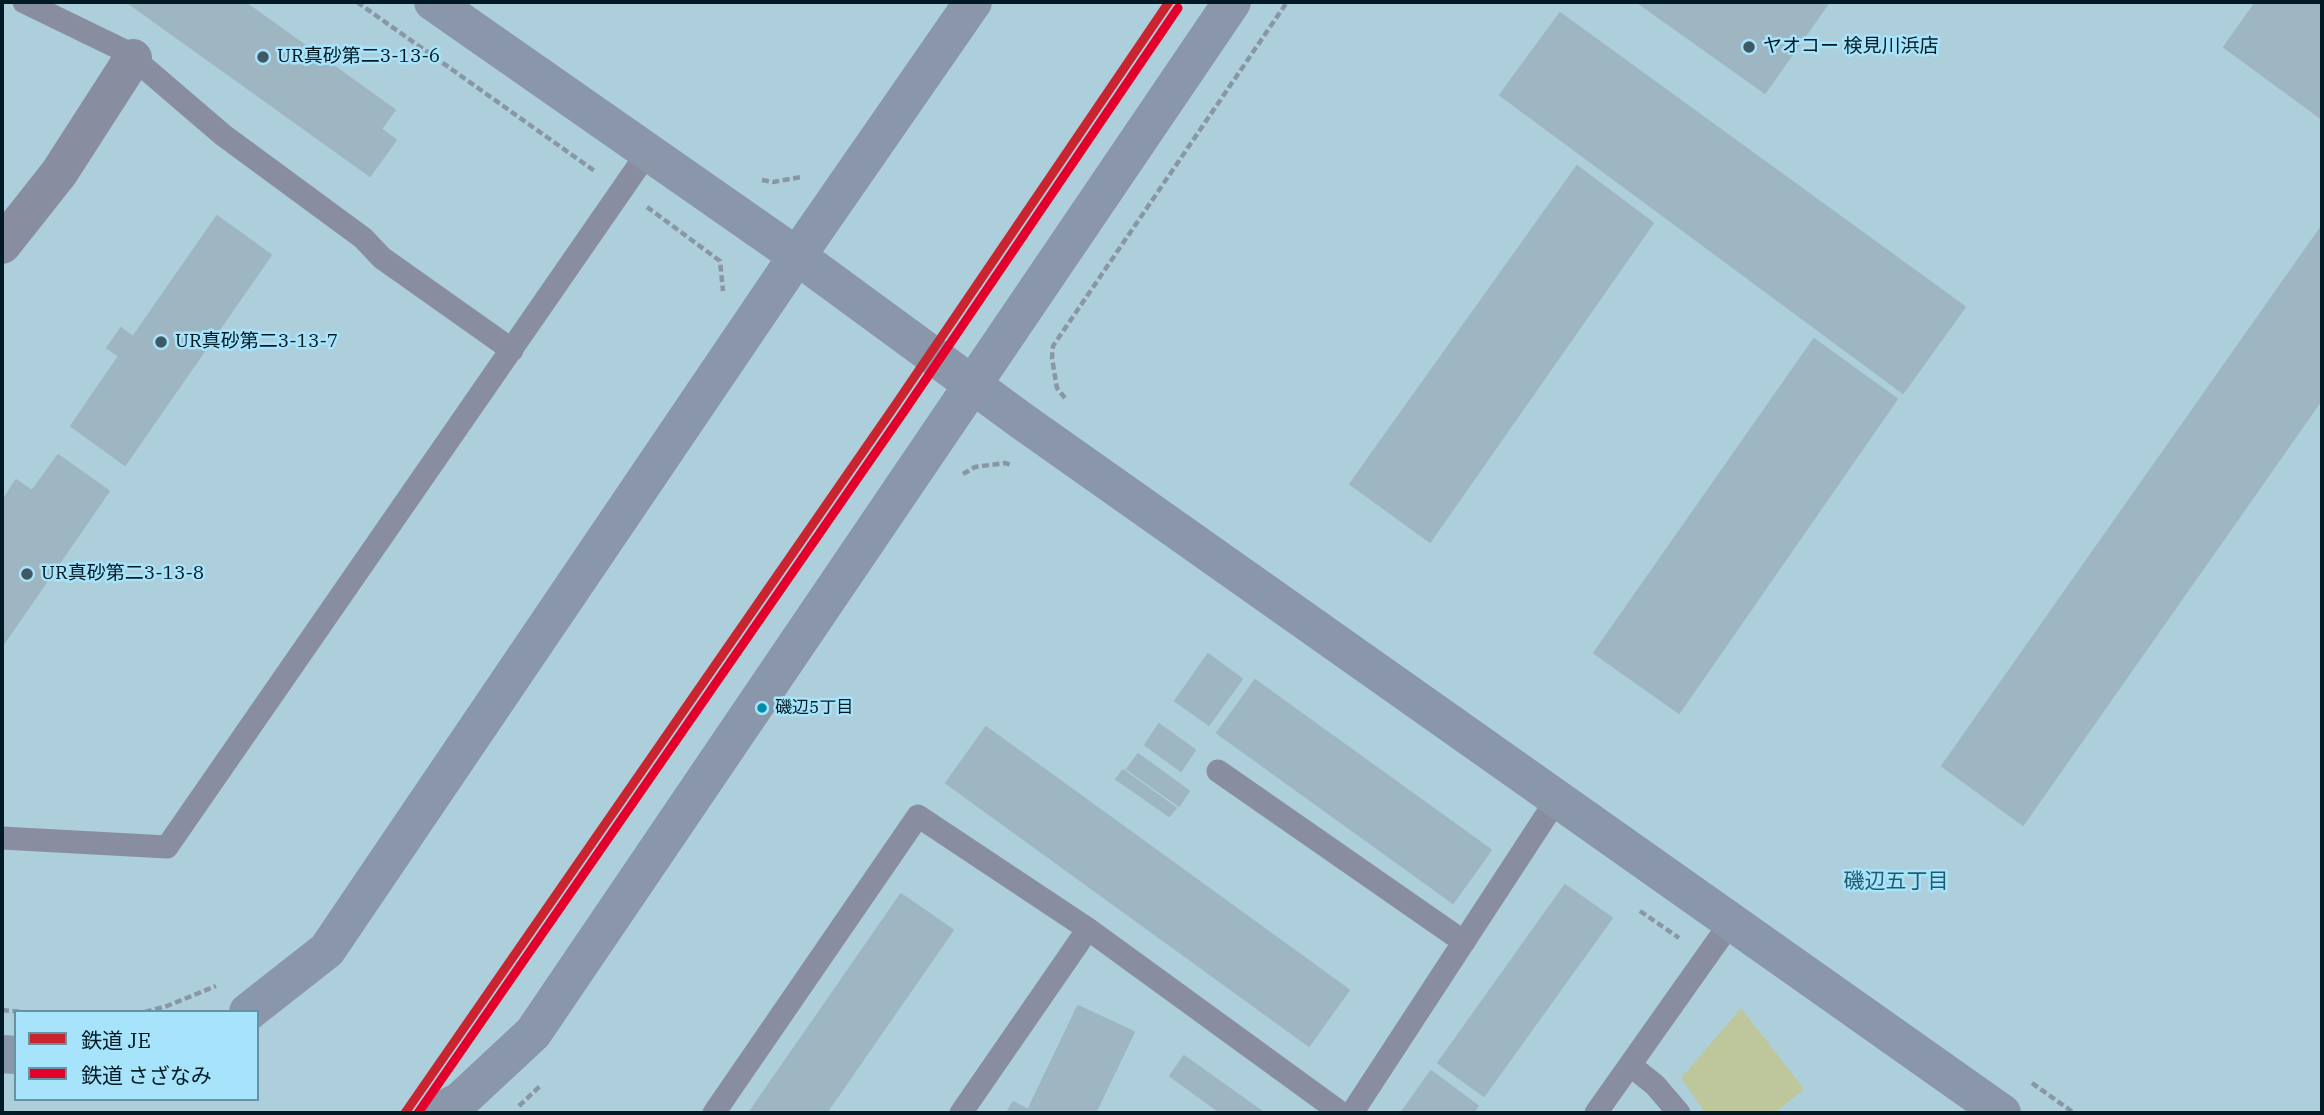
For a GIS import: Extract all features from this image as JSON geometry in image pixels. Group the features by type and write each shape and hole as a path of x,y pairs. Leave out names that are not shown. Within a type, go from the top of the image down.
{"street":[{"path":"433,2 797,256 972,384 2002,1113"},
{"path":"252,1010 327,950 797,256 973,2"},
{"path":"436,1113 460,1101 533,1033 1232,2"},
{"path":"2,245 59,173 133,58"}],"lane":[{"path":"24,2 125,51 223,135 363,238 382,258 512,350"},
{"path":"2,838 167,847 648,152"},
{"path":"1218,771 1464,942"},
{"path":"1352,1113 1558,799"},
{"path":"714,1113 918,816 1087,929 1341,1113"},
{"path":"1596,1113 1731,922"},
{"path":"961,1113 1087,929"},
{"path":"1630,1065 1655,1085 1679,1113"}],"path":[{"path":"357,2 590,167 598,174 596,182"},
{"path":"1062,397 1057,388 1052,358 1054,346 1287,2"},
{"path":"760,180 774,182 802,177 809,170"},
{"path":"646,207 720,261 722,294"},
{"path":"957,484 965,472 975,467 1005,463 1012,465"},
{"path":"1635,907 1680,939"},
{"path":"152,1010 220,985"},
{"path":"511,1113 544,1081"}],"green space":[{"path":"1741,1008 1804,1089 1775,1113 1705,1113 1681,1078"}],"building":[{"name":"UR真砂第二3-13-6","path":"127,2 249,2 247,4 395,110 381,129 396,140 370,176"},
{"name":"ヤオコー 検見川浜店","path":"1637,2 1829,2 1765,93"},
{"path":"2256,2 2322,2 2322,119 2224,47"},
{"path":"1560,13 1965,307 1903,393 1500,95"},
{"path":"1577,166 1653,223 1430,542 1350,484"},
{"name":"UR真砂第二3-13-7","path":"217,216 271,255 125,465 71,426 119,356 107,348 121,328 133,337"},
{"path":"2322,226 2322,399 2023,825 1942,766"},
{"path":"1814,339 1897,399 1679,713 1594,653"},
{"name":"UR真砂第二3-13-8","path":"58,455 109,491 2,646 2,502 16,480 32,491"},
{"path":"1208,654 1242,679 1209,725 1175,701"},
{"path":"1255,680 1491,850 1453,903 1217,733"},
{"path":"1159,724 1195,750 1181,771 1145,745"},
{"path":"986,727 1349,990 1309,1046 946,783"},
{"path":"1138,754 1189,791 1179,806 1127,769"},
{"path":"1123,770 1176,808 1169,816 1116,779"},
{"path":"1565,885 1612,918 1484,1096 1438,1063"},
{"path":"901,894 953,930 826,1113 749,1113"},
{"path":"1078,1006 1134,1032 1095,1113 1007,1113 1013,1102 1028,1110"},
{"path":"1184,1056 1264,1113 1221,1113 1170,1076"},
{"path":"1431,1071 1478,1106 1473,1113 1401,1113"}],"rail line":[{"name":"JE","path":"405,1113 896,404 1169,2"},
{"name":"さざなみ","path":"418,1113 905,410 1178,8"}],"place":[{"name":"ヤオコー 検見川浜店","path":"1749,47"},
{"name":"UR真砂第二3-13-6","path":"263,57"},
{"name":"UR真砂第二3-13-7","path":"161,342"},
{"name":"UR真砂第二3-13-8","path":"27,574"},
{"name":"磯辺5丁目","path":"762,708"}],"district":[{"name":"磯辺五丁目","path":"1896,882"}]}
